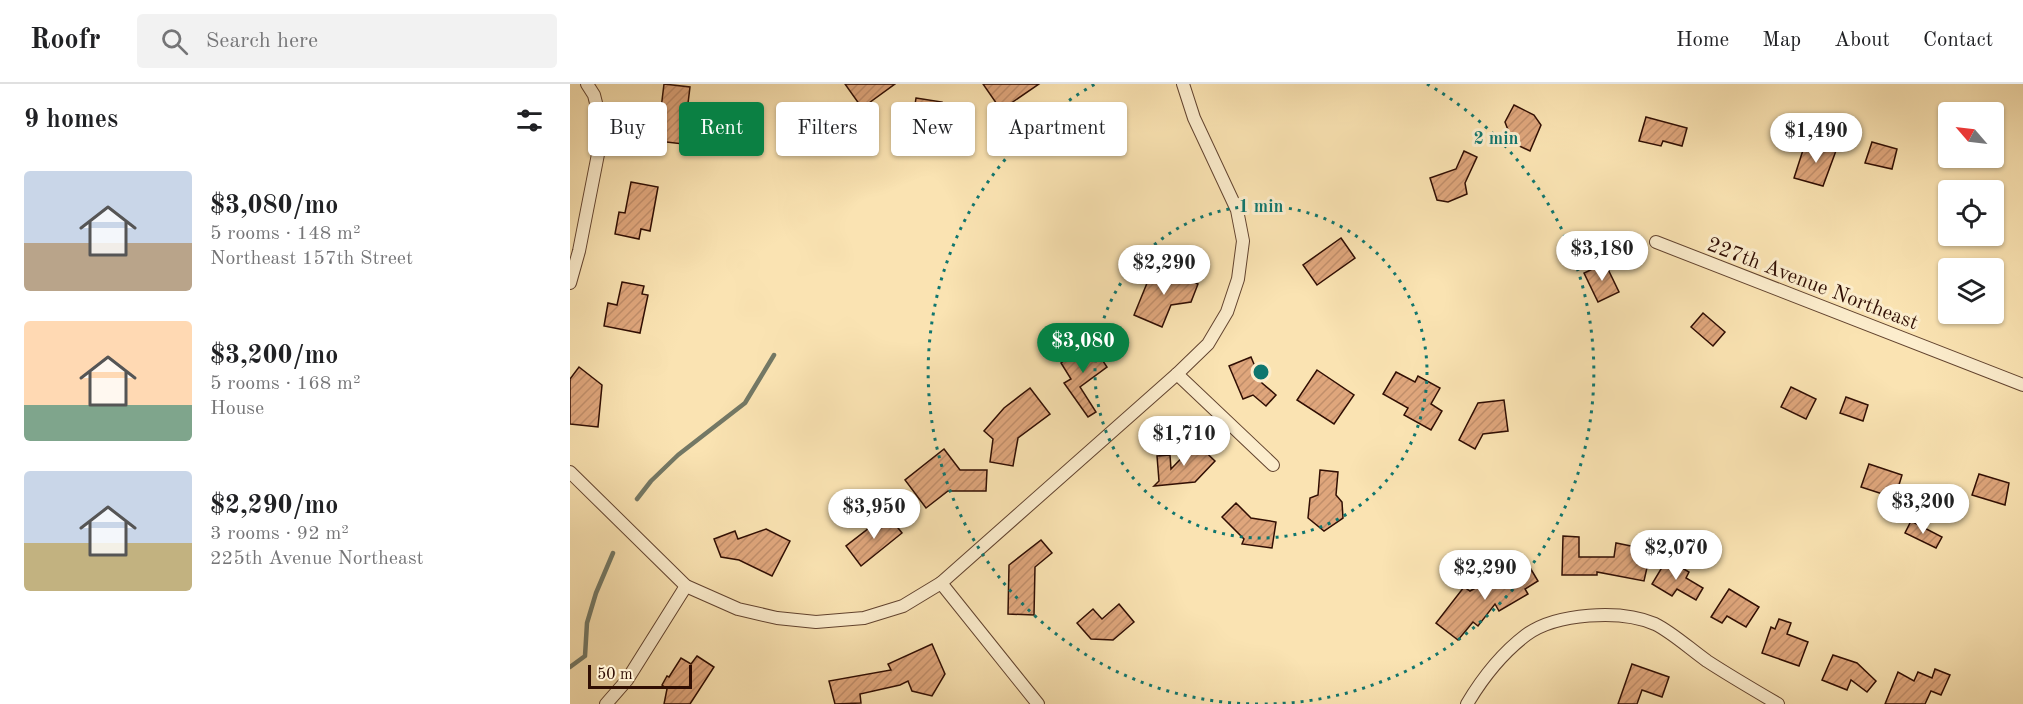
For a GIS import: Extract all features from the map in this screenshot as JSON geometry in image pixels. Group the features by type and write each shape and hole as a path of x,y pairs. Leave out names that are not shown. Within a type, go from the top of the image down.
{"street":[{"path":"570,284 600,144 600,118 594,95 587,84"},
{"path":"570,472 686,586 738,609 777,618 816,622 864,618 903,606 941,583 1177,374 1208,344 1227,312 1238,279 1243,241 1237,210 1194,118 1183,84"},
{"name":"227th Avenue Northeast","path":"1656,242 2023,384"},
{"path":"1177,374 1274,465"},
{"path":"941,583 1038,704"},
{"path":"606,704 627,680 686,586"},
{"path":"1467,704 1492,665 1528,633 1561,620 1599,614 1628,616 1655,624 1710,662 1778,704"}],"building":[{"path":"664,84 690,87 688,102 679,102 679,144 667,142 667,102 662,102"},
{"path":"845,84 895,84 870,102 858,102"},
{"path":"983,84 1039,84 1013,102 995,102"},
{"path":"916,98 942,102 915,102"},
{"path":"1514,105 1534,115 1541,125 1530,151 1513,143 1505,122"},
{"path":"1646,117 1687,128 1682,146 1663,141 1661,146 1639,141"},
{"path":"1821,142 1837,148 1823,186 1794,178 1804,147 1817,151"},
{"path":"1872,142 1897,149 1892,169 1865,163"},
{"path":"1464,151 1477,157 1465,183 1467,194 1448,202 1437,200 1430,178 1456,169"},
{"path":"631,182 658,187 650,231 641,229 639,239 615,234 619,212 625,213"},
{"path":"1341,238 1355,258 1317,285 1303,265"},
{"path":"1605,263 1619,292 1598,302 1584,273"},
{"path":"1154,266 1198,284 1191,302 1171,305 1162,327 1134,315"},
{"path":"622,282 644,286 642,294 648,295 640,333 604,326 608,303 617,305"},
{"path":"1703,313 1725,332 1713,346 1691,327"},
{"path":"1091,343 1107,367 1080,387 1096,412 1088,417 1064,383 1071,379 1061,363"},
{"path":"1251,357 1262,383 1276,395 1266,406 1253,395 1243,399 1229,366"},
{"path":"579,367 602,385 598,427 570,424 570,379"},
{"path":"1317,370 1354,395 1334,424 1297,400"},
{"path":"1396,372 1415,382 1418,376 1440,388 1431,404 1442,411 1431,430 1404,415 1408,408 1383,394"},
{"path":"1791,387 1816,399 1806,419 1781,407"},
{"path":"1030,388 1050,414 1018,438 1013,466 990,462 993,439 984,431 1004,408"},
{"path":"1846,397 1868,405 1863,421 1840,413"},
{"path":"1504,400 1508,431 1483,434 1475,449 1459,440 1478,403"},
{"path":"1196,443 1215,461 1195,482 1154,486 1159,481 1157,456 1170,455 1171,469"},
{"path":"944,449 960,470 987,470 986,491 948,491 926,508 905,480"},
{"path":"1869,464 1902,475 1895,498 1861,487"},
{"path":"1320,470 1338,472 1336,495 1342,502 1343,518 1324,531 1308,518 1310,498 1318,495"},
{"path":"1979,474 2009,483 2005,505 1972,495"},
{"path":"1236,503 1251,518 1276,522 1272,548 1242,544 1244,539 1222,517"},
{"path":"887,514 902,533 861,566 846,546"},
{"path":"1911,521 1942,537 1936,548 1905,533"},
{"path":"766,529 790,541 772,576 739,560 721,557 714,539 735,531 738,539"},
{"path":"1563,536 1579,537 1579,557 1614,557 1616,543 1651,550 1644,581 1597,572 1597,575 1562,575"},
{"path":"1041,540 1052,553 1035,567 1034,615 1008,614 1009,565"},
{"path":"1667,559 1689,572 1686,578 1703,588 1696,600 1677,589 1672,596 1652,584"},
{"path":"1529,566 1538,581 1525,589 1528,594 1499,611 1495,604 1478,626 1473,622 1458,640 1436,623 1464,587 1470,591 1506,571 1509,577"},
{"path":"1729,589 1759,607 1746,627 1727,616 1722,623 1711,617"},
{"path":"1119,604 1134,622 1113,640 1091,639 1077,623 1093,609 1102,619"},
{"path":"1779,619 1791,623 1787,634 1808,642 1799,666 1762,653 1771,627 1775,629"},
{"path":"932,644 945,674 932,696 912,691 908,681 860,694 861,703 835,704 829,681 891,670 888,664"},
{"path":"1833,655 1857,663 1876,681 1867,692 1851,680 1847,690 1822,680"},
{"path":"697,656 714,667 690,704 664,704 667,689 662,685 667,676 669,677 681,658 691,664"},
{"path":"1632,664 1669,677 1662,697 1642,690 1637,704 1618,704"},
{"path":"1935,669 1950,675 1941,695 1931,691 1925,704 1885,704 1898,672 1914,681 1918,672 1932,678"}],"waterway":[{"path":"637,499 651,481 678,455 745,403 774,355"},
{"path":"570,667 585,656 587,623 596,593 613,553"}]}
